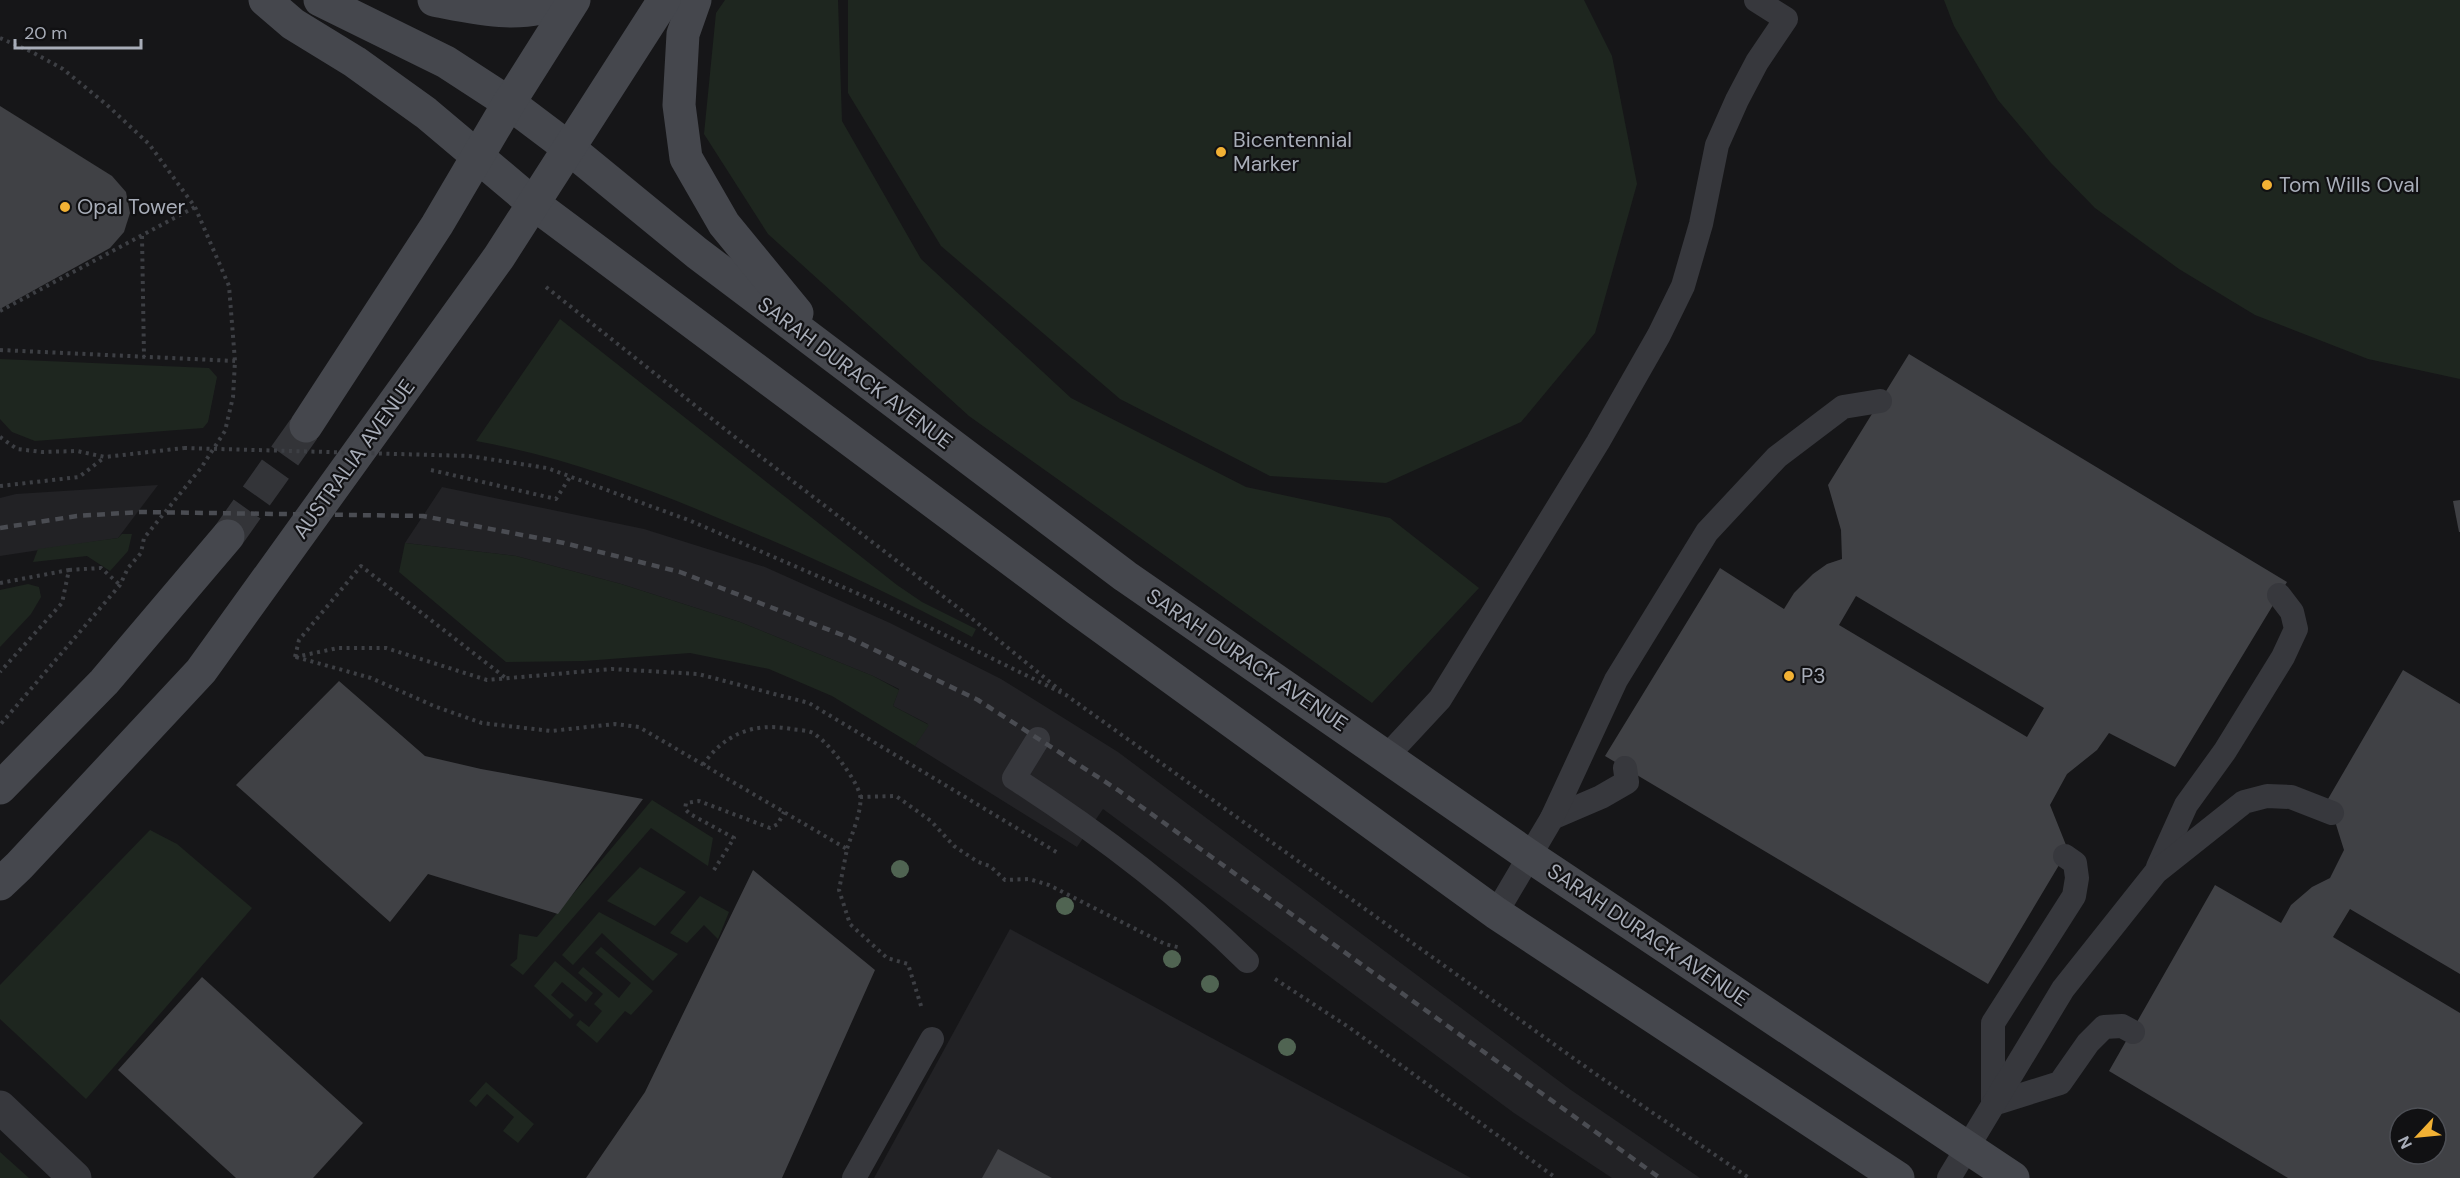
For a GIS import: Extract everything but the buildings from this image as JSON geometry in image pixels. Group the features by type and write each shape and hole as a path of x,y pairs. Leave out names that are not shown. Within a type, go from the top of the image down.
{"street":[{"path":"266,0 293,24 355,62 426,113 534,204 1077,609 1496,913 1898,1178"},
{"name":"SARAH DURACK AVENUE","path":"320,0 446,62 509,103 570,149 697,253 1125,576 1528,855 2013,1178"},
{"path":"434,0 479,9 529,12 563,0"},
{"path":"306,426 437,225 509,103 574,0"},
{"name":"AUSTRALIA AVENUE","path":"0,884 201,670 500,256 664,0"},
{"path":"695,0 683,34 679,105 686,158 724,224 828,352"},
{"path":"0,788 104,682 228,536"},
{"path":"0,1107 75,1178"}],"lane":[{"path":"1388,756 1440,699 1598,442 1678,296 1701,225 1717,145 1757,62 1786,19 1756,0"},
{"path":"1496,913 1528,855 1552,818 1616,680 1707,532 1786,450 1843,407 1880,401"},
{"path":"2156,872 2186,805 2230,742 2283,657 2296,629 2292,612 2279,595"},
{"path":"1038,739 1014,778 1089,829 1212,926 1246,961"},
{"path":"1552,818 1601,797 1627,782 1625,768"},
{"path":"1949,1178 2063,989 2156,872 2244,802 2267,796 2291,797 2332,813"},
{"path":"1993,1104 1993,1023 2073,896 2077,878 2075,863 2065,856"},
{"path":"1993,1104 2060,1083 2088,1043 2104,1027 2122,1026 2133,1032"},
{"path":"854,1178 932,1039"}],"path":[{"path":"0,38 63,69 107,105 149,144 195,207 229,286 235,362 233,398 225,431 201,468 144,538 141,553 128,568 120,585 0,725"},
{"path":"0,312 195,207"},
{"path":"142,236 144,357"},
{"path":"546,287 731,434 965,613 1066,695 1597,1075 1749,1178"},
{"path":"0,350 235,362"},
{"path":"0,437 16,448 42,452 77,452 105,457 184,448 469,456 547,468 701,525 884,605 1066,695"},
{"path":"0,486 80,477 105,457"},
{"path":"431,470 556,499 570,477"},
{"path":"295,657 299,640 361,566 508,679"},
{"path":"0,583 69,570 100,568 120,585"},
{"path":"0,672 62,603 69,570"},
{"path":"295,657 338,648 386,648 487,680 612,669 699,674 809,703 1065,857"},
{"path":"295,657 370,678 434,706 482,723 551,731 615,724 639,727 847,849"},
{"path":"703,765 714,748 733,736 754,728 782,727 812,732 832,750 851,776 860,797 857,819 847,849 839,891 850,924 887,958 908,964 932,1039"},
{"path":"860,797 896,796 931,821 954,846 990,866 1005,880 1029,879 1049,885 1165,944 1183,949"},
{"path":"714,870 734,838 690,814 685,809 686,803 699,801 770,828 778,824 784,812"},
{"path":"1246,961 1350,1028 1556,1178"}],"shaded area":[{"path":"725,0 838,0 842,121 921,259 1071,398 1246,487 1390,518 1479,588 1372,703 969,416 768,234 704,134 716,13"},
{"path":"848,0 1584,0 1612,56 1637,184 1595,333 1521,422 1386,483 1270,476 1120,399 941,246 848,93"},
{"name":"Tom Wills Oval","path":"1944,0 2460,0 2460,379 2368,359 2255,315 2179,269 2095,208 2051,163 1998,100 1954,26"},
{"path":"560,319 897,585 922,602 976,629 972,637 883,591 822,563 668,498 573,465 476,441"},
{"path":"0,359 209,368 217,377 208,422 203,428 35,441 12,432 0,419"},
{"path":"158,485 118,538 0,556 0,498 16,494"},
{"path":"442,487 644,529 765,567 890,623 1001,679 1118,752 1571,1090 1700,1178 1612,1178 1514,1113 1103,809 1077,847 915,746 928,724 893,706 899,689 873,676 740,622 621,584 516,556 405,543"},
{"path":"122,534 132,534 128,551 110,571 87,556 33,562 38,549 118,538"},
{"path":"405,543 516,556 621,584 740,622 873,676 899,690 893,706 929,725 915,746 832,696 769,669 690,653 584,661 506,662 399,572"},
{"path":"28,584 39,587 41,597 31,614 0,647 0,590"},
{"path":"652,800 713,838 708,866 651,828 523,975 510,965 517,959 519,934 537,937"},
{"path":"150,830 177,844 252,908 86,1099 0,1019 0,985"},
{"path":"640,867 686,892 655,926 607,901"},
{"path":"700,896 729,912 718,939 704,925 687,943 670,933"},
{"path":"599,912 678,954 653,981 602,933 573,965 562,955"},
{"path":"1010,929 1471,1178 874,1178"},
{"path":"601,947 653,991 631,1015 625,1011 597,1043 576,1025 580,1020 589,1027 602,1011 594,1004 603,994 578,973 583,967 619,998 631,983 595,953"},
{"path":"555,961 593,993 586,1002 562,982 551,995 574,1015 570,1019 534,986"},
{"path":"486,1082 534,1124 518,1143 503,1131 514,1117 487,1094 476,1107 469,1101"},
{"path":"0,1152 29,1178 0,1178"}],"tunnel":[{"path":"228,536 306,426"}],"railway":[{"path":"0,528 77,516 139,512 423,516 564,543 680,572 850,638 978,700 1118,790 1660,1178"}],"place":[{"name":"Bicentennial Marker","path":"1221,152"},
{"name":"Tom Wills Oval","path":"2267,185"},
{"name":"Opal Tower","path":"65,207"},
{"name":"P3","path":"1789,676"}]}
